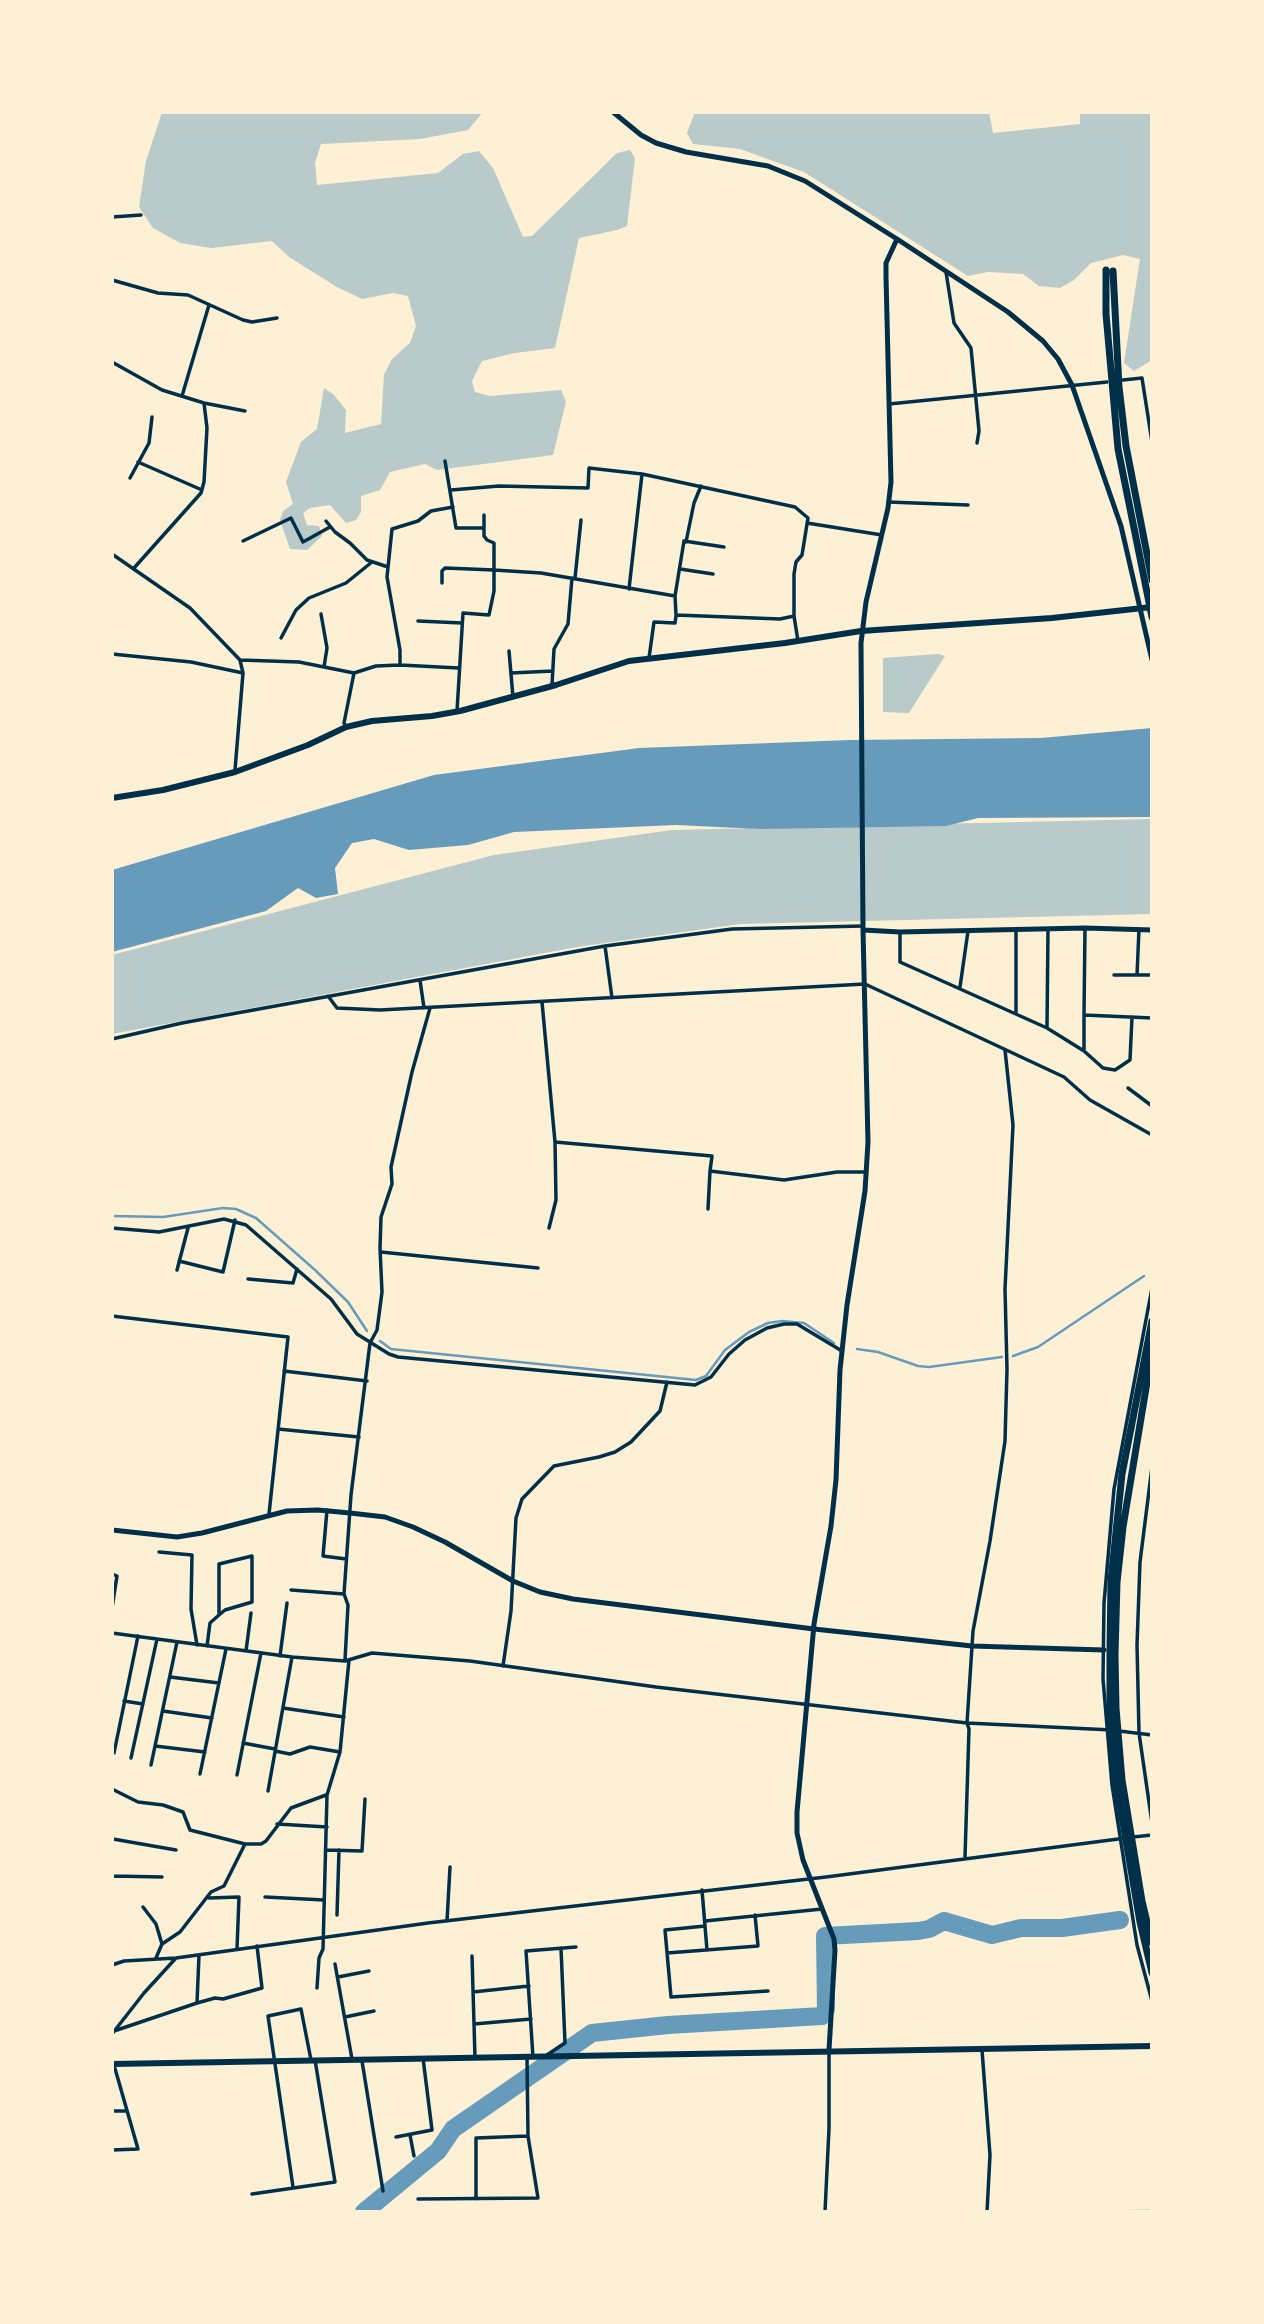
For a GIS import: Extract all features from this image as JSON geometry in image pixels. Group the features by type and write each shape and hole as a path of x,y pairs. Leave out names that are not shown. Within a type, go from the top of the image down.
{"highway":[{"path":"1110,271 1106,314 1115,384 1152,580"},
{"path":"1115,384 1118,449 1152,617"},
{"path":"1152,1321 1122,1474 1111,1581 1110,1707 1116,1782 1140,1922 1152,1973"},
{"path":"1152,1352 1123,1527 1117,1582 1115,1655 1122,1780 1142,1901 1152,1943"},
{"path":"1142,1901 1152,1930"}],"main road":[{"path":"112,798 163,790 235,772 308,745 346,727 457,711 552,687 629,661 861,632 1052,618 1152,607"},
{"path":"113,2064 1152,2046"}],"street":[{"path":"613,112 641,135 656,143 686,152 768,166 805,181 1007,312 1043,341 1058,359 1072,385 1121,526 1152,660"},
{"path":"112,217 141,215"},
{"path":"825,2212 829,2128 828,2050 835,1950 824,1909 803,1860 797,1833 814,1629 835,1492 842,1352 868,1142 861,632 888,502 891,445 886,263 897,239"},
{"path":"946,272 954,323 971,348 977,443"},
{"path":"112,280 158,293 188,295 252,322 277,318"},
{"path":"181,396 209,305"},
{"path":"112,362 162,390 204,403 244,411"},
{"path":"889,404 1072,385 1115,384 1142,378 1152,442"},
{"path":"134,568 202,490 207,428 204,403"},
{"path":"130,478 149,443 152,417"},
{"path":"445,460 456,528 484,528"},
{"path":"138,462 202,490"},
{"path":"451,490 486,486 587,488 589,468 642,474 795,507 808,518 802,555 796,562 794,616 798,641"},
{"path":"629,589 642,474"},
{"path":"687,542 694,503 701,486"},
{"path":"888,502 968,505"},
{"path":"400,665 400,650 387,577 392,528 418,521 431,511 453,507"},
{"path":"457,711 463,613 489,615 494,591 494,543 487,540 484,515"},
{"path":"243,541 291,518 303,542 331,527"},
{"path":"552,687 554,649 568,624 581,520"},
{"path":"326,521 372,562 388,568"},
{"path":"807,523 882,535"},
{"path":"649,658 654,622 675,623 675,596 684,541 724,547"},
{"path":"112,554 190,608 240,660 243,673 235,772"},
{"path":"281,638 296,610 309,598 346,583 372,562"},
{"path":"442,583 442,571 445,568 494,570 573,578 675,596"},
{"path":"680,569 713,574"},
{"path":"321,614 327,648 324,667"},
{"path":"676,615 779,619 794,616"},
{"path":"418,621 462,623"},
{"path":"509,651 513,697"},
{"path":"112,654 191,662 243,673"},
{"path":"240,660 299,662 354,673 376,666 459,668"},
{"path":"511,673 553,671"},
{"path":"346,727 344,723 354,673"},
{"path":"112,1039 194,1021 605,946 732,929 863,928 900,932 1085,928 1152,930"},
{"path":"1084,1051 1085,928"},
{"path":"1047,1028 1048,929"},
{"path":"1137,975 1139,929"},
{"path":"1016,930 1016,1013"},
{"path":"960,988 968,931"},
{"path":"900,932 900,962 1047,1028 1084,1051 1103,1069 1115,1070 1130,1060 1132,1017"},
{"path":"605,946 612,998"},
{"path":"1114,975 1152,975"},
{"path":"420,980 424,1008"},
{"path":"328,996 337,1008 380,1010 865,984 1064,1077 1090,1100 1152,1135"},
{"path":"542,1002 555,1142 556,1200 549,1228"},
{"path":"317,1988 323,1937 327,1795 340,1752 344,1717 348,1605 344,1594 346,1559 370,1343 377,1331 382,1292 382,1217 392,1184 391,1167 412,1072 430,1008"},
{"path":"1084,1015 1152,1018"},
{"path":"965,1857 967,1723 972,1646 1005,1441 1006,1289 1013,1125 1005,1050"},
{"path":"1128,1088 1152,1105"},
{"path":"555,1142 712,1156 708,1209"},
{"path":"710,1171 784,1180 837,1172 866,1172"},
{"path":"112,1228 159,1232 224,1219 247,1225 331,1299 357,1334 398,1357 695,1385 711,1377 729,1354 745,1340 767,1328 784,1324 797,1324 812,1331 842,1352"},
{"path":"179,1261 223,1272 235,1220"},
{"path":"177,1270 188,1228"},
{"path":"381,1252 538,1268"},
{"path":"248,1279 293,1283 297,1269"},
{"path":"1152,1288 1114,1489 1104,1603 1106,1729 1137,1945 1152,2001"},
{"path":"112,1315 288,1337 269,1514"},
{"path":"284,1371 367,1381"},
{"path":"503,1666 513,1581 516,1518 522,1499 554,1466 599,1457 615,1452 631,1442 660,1411 667,1382"},
{"path":"278,1429 359,1437"},
{"path":"1152,1467 1140,1562 1137,1645 1139,1734 1152,1823"},
{"path":"112,1530 177,1537 287,1511 327,1510 385,1517 445,1542 513,1581 540,1592 573,1599 972,1646 1104,1650"},
{"path":"327,1510 323,1556 346,1559"},
{"path":"159,1552 192,1555 191,1609 197,1645"},
{"path":"207,1646 210,1623 225,1610 252,1602 253,1556 219,1564 219,1615"},
{"path":"112,1574 117,1576 112,1608"},
{"path":"291,1590 344,1594"},
{"path":"280,1656 286,1603"},
{"path":"246,1651 251,1613"},
{"path":"112,1633 280,1656 347,1660 372,1653 503,1666 806,1706 967,1723 1106,1729 1152,1735"},
{"path":"114,1753 138,1636"},
{"path":"131,1758 157,1639"},
{"path":"151,1765 177,1642"},
{"path":"200,1774 226,1649"},
{"path":"237,1775 261,1653"},
{"path":"268,1791 292,1657"},
{"path":"170,1677 219,1682"},
{"path":"124,1701 143,1704"},
{"path":"283,1708 344,1717"},
{"path":"163,1711 212,1718"},
{"path":"243,1743 290,1754 310,1747 340,1752"},
{"path":"155,1745 205,1752"},
{"path":"112,1789 138,1802 163,1805 183,1812 190,1830 245,1844 261,1844 291,1808 327,1795"},
{"path":"326,1850 362,1851 365,1799"},
{"path":"112,1819 112,1899"},
{"path":"277,1824 327,1827"},
{"path":"112,1965 124,1961 176,1958 447,1921 1152,1835"},
{"path":"113,1839 176,1850"},
{"path":"156,1958 162,1944 180,1932 211,1892 223,1886 245,1844"},
{"path":"337,1915 339,1850"},
{"path":"447,1921 450,1867"},
{"path":"113,1876 162,1877"},
{"path":"702,1890 707,1950"},
{"path":"207,1898 239,1897 237,1949"},
{"path":"265,1897 324,1900"},
{"path":"143,1907 156,1924 162,1944"},
{"path":"768,1991 671,1997 665,1930 755,1915 824,1909"},
{"path":"667,1953 758,1947 755,1915"},
{"path":"113,2033 197,2003 261,1988 257,1946"},
{"path":"418,2199 538,2198 528,2136 531,2019 526,1951 576,1947"},
{"path":"545,2056 565,2043 561,1948"},
{"path":"197,2003 199,1955"},
{"path":"472,1956 475,2058"},
{"path":"113,2033 176,1958"},
{"path":"335,1964 352,2059"},
{"path":"338,1977 369,1971"},
{"path":"473,1992 529,1986"},
{"path":"252,2194 335,2182 301,2009 268,2016 293,2187"},
{"path":"345,2017 374,2011"},
{"path":"474,2024 531,2019"},
{"path":"982,2048 990,2155 988,2212"},
{"path":"396,2137 432,2130 423,2058"},
{"path":"362,2059 383,2190"},
{"path":"112,2150 138,2149 113,2064"},
{"path":"112,2111 127,2111"},
{"path":"410,2135 414,2155"},
{"path":"476,2199 476,2138 528,2136"}],"shaded area":[{"path":"162,112 483,112 468,130 420,139 321,144 315,163 317,185 438,173 463,154 479,151 493,168 523,237 532,236 617,153 630,150 635,158 627,226 579,238 555,348 482,361 472,381 475,392 490,396 561,390 566,402 553,455 437,470 425,464 390,472 380,490 361,496 361,512 356,520 346,523 330,505 310,508 303,513 307,525 319,526 322,536 307,550 290,549 280,520 283,511 293,504 286,482 301,442 317,429 324,388 333,394 346,410 345,433 381,424 384,375 392,359 410,343 416,326 408,296 393,293 362,299 289,257 272,241 211,248 180,243 153,228 139,207 146,161"},
{"path":"695,112 989,112 993,133 1080,124 1080,112 1152,112 1152,360 1134,371 1124,363 1140,259 1123,255 1091,263 1074,280 1060,288 1039,286 1023,274 988,272 968,276 804,172 740,149 693,144 687,133"},
{"path":"938,654 945,656 909,713 883,712 883,658"},
{"path":"1152,819 1152,914 740,924 577,947 112,1034 112,955 494,855 672,830"}],"water":[{"path":"1152,728 1152,817 978,818 946,826 760,829 676,825 514,832 468,845 409,850 374,839 352,843 335,868 338,894 316,898 298,888 266,911 112,952 112,870 434,775 639,748 850,740 1041,738"}],"waterway":[{"path":"112,1216 163,1217 223,1208 236,1209 256,1218 348,1302 367,1331"},
{"path":"1013,1356 1038,1347 1144,1276"},
{"path":"380,1341 391,1349 696,1380 706,1376 725,1350 749,1332 768,1323 804,1323 834,1343"},
{"path":"857,1349 878,1352 918,1366 929,1367 1002,1357"},
{"path":"364,2212 438,2151 453,2129 592,2033 668,2025 822,2016 826,2009 825,1936 918,1931 944,1921 992,1935 1021,1928 1062,1928 1120,1920"}],"railway":[{"path":"1037,2212 1152,2211"}]}
